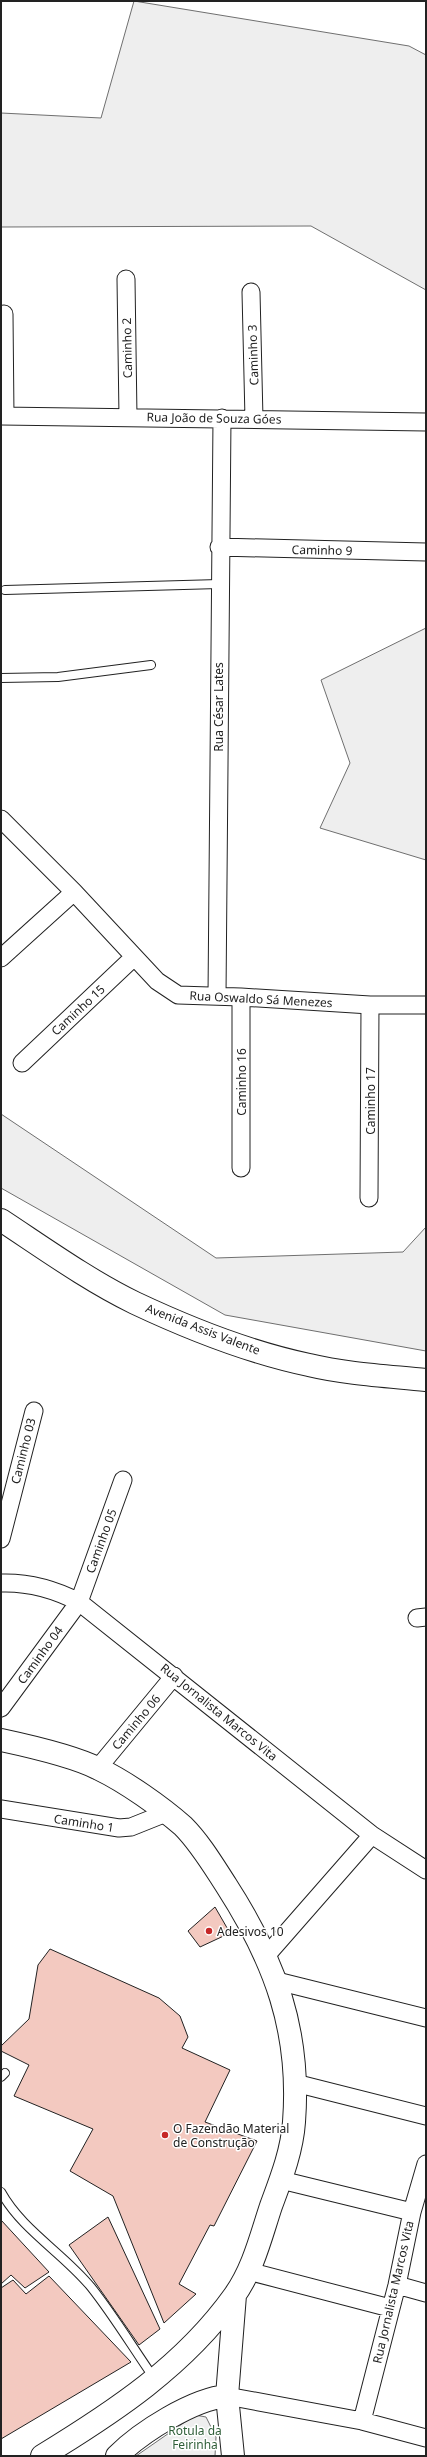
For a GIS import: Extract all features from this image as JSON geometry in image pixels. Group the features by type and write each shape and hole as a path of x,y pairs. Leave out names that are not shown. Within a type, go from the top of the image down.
{"main road":[{"name":"Avenida Assis Valente","path":"1,1220 90,1278 135,1303 257,1351 309,1365 351,1373 426,1380"},
{"path":"1,1740 98,1768 166,1813 184,1827 206,1854 243,1911 277,1981 292,2046 295,2083 294,2124 288,2156 281,2180 248,2271 235,2295 196,2341 155,2380 115,2410 42,2456"},
{"path":"232,2455 227,2396 235,2295"},
{"path":"117,2456 183,2410 203,2401 227,2396"}],"street":[{"name":"Caminho 2","path":"126,279 128,418"},
{"name":"Caminho 3","path":"251,292 254,419"},
{"path":"3,416 4,314"},
{"name":"Rua João de Souza Góes","path":"3,416 426,422"},
{"name":"Rua César Lates","path":"217,996 219,547 222,418"},
{"name":"Caminho 9","path":"219,547 426,552"},
{"name":"Rua Oswaldo Sá Menezes","path":"2,822 74,892 157,981 178,995 241,997 370,1005 426,1005"},
{"path":"1,958 74,892"},
{"name":"Caminho 15","path":"22,1063 134,957"},
{"name":"Caminho 16","path":"241,997 241,1168"},
{"name":"Caminho 17","path":"369,1198 370,1005"},
{"name":"Caminho 03","path":"1,1539 34,1411"},
{"name":"Caminho 05","path":"79,1602 123,1480"},
{"name":"Rua Jornalista Marcos Vita","path":"1,1583 38,1585 57,1590 79,1602 174,1676 372,1835 426,1870"},
{"name":"Caminho 04","path":"1,1708 79,1602"},
{"name":"Caminho 06","path":"98,1768 174,1676"},
{"name":"Caminho 1","path":"1,1809 119,1828 132,1827 166,1813"},
{"path":"266,1956 372,1835"},
{"path":"277,1981 426,2018"},
{"path":"295,2083 426,2116"},
{"name":"Rua Jornalista Marcos Vita","path":"362,2421 397,2285 412,2212 426,2166"},
{"path":"281,2180 412,2212"},
{"path":"248,2271 390,2308"},
{"path":"397,2285 426,2293"},
{"path":"227,2396 362,2421 426,2438"}],"lane":[{"path":"5,590 219,584"},
{"path":"1,678 58,677 151,666"},
{"path":"1,2192 9,2206 19,2217 67,2261 91,2288 155,2380"}],"green space":[{"path":"134,1 409,46 426,55 426,290 311,226 1,227 1,113 101,118"},
{"path":"426,628 426,860 320,828 350,763 321,680"},
{"path":"1,1114 216,1258 403,1252 426,1227 426,1351 225,1315 1,1188"},
{"name":"Rotula da Feirinha","path":"195,2415 206,2417 216,2437 215,2456 136,2456"}],"building":[{"path":"215,1907 230,1933 200,1947 188,1931"},
{"name":"O Fazendão Material de Construção","path":"50,1949 159,1998 180,2016 188,2037 182,2048 230,2070 205,2122 257,2141 214,2226 210,2225 179,2284 196,2294 164,2323 113,2196 70,2171 93,2129 14,2096 29,2065 1,2051 1,2046 29,2019 38,1965"},
{"path":"108,2217 160,2329 139,2345 69,2245"},
{"path":"1,2220 49,2272 25,2288 11,2275 1,2284"},
{"path":"49,2276 131,2362 1,2439 1,2288 13,2280 26,2294"}],"place":[{"name":"Adesivos 10","path":"209,1931"},
{"name":"O Fazendão Material de Construção","path":"165,2135"}]}
